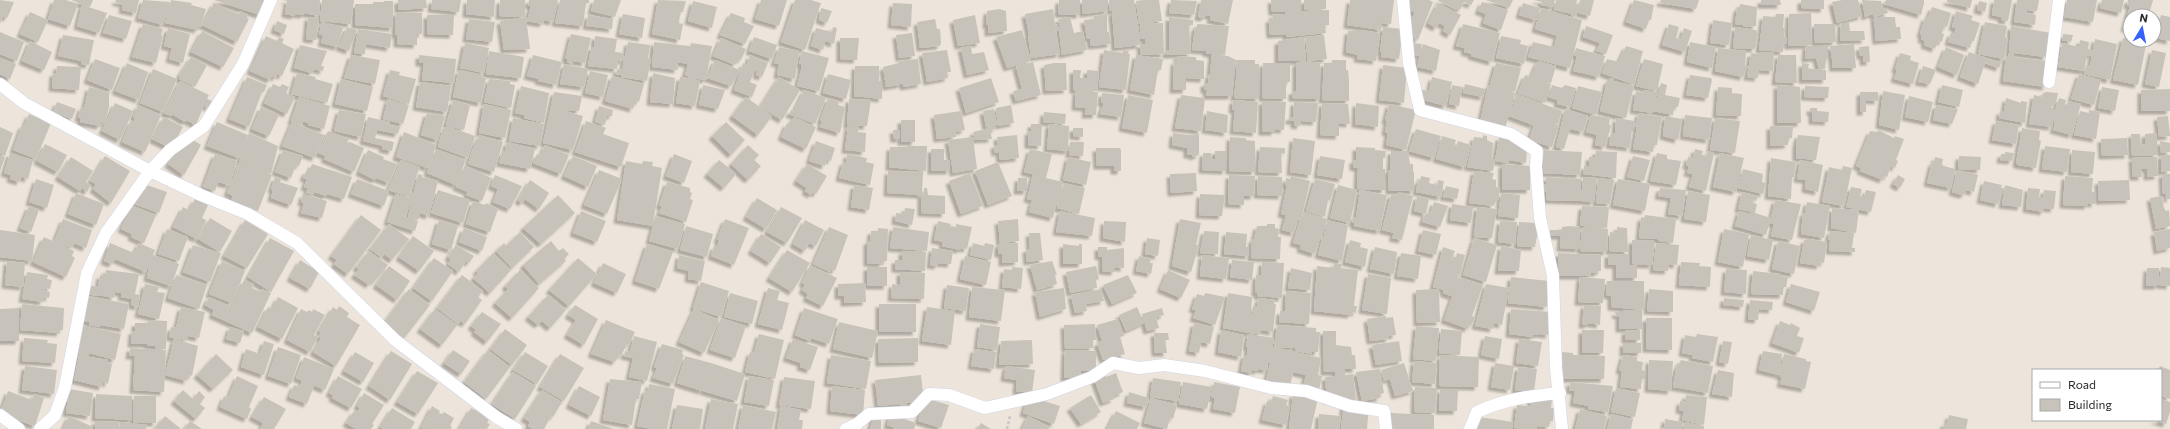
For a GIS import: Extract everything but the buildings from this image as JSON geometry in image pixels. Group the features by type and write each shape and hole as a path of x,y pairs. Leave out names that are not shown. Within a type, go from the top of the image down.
{"street":[{"path":"1403,0 1409,63 1420,110 1511,134 1537,151 1536,166 1540,218 1554,276 1556,368 1560,393 1562,429"},
{"path":"2049,82 2059,0"},
{"path":"40,429 55,415 65,387 87,274 106,233 150,171 170,150 204,126 243,64 269,2"},
{"path":"0,84 24,103 150,171 201,195 248,214 297,243 395,340 512,428"},
{"path":"846,429 857,424 869,414 912,412 929,394 949,395 985,408 1047,394 1092,377 1113,362 1139,368 1164,365 1205,371 1271,388 1306,391 1350,406 1384,411 1386,429"},
{"path":"1470,429 1477,412 1499,402 1528,396 1560,393"},
{"path":"0,415 19,429"}]}
